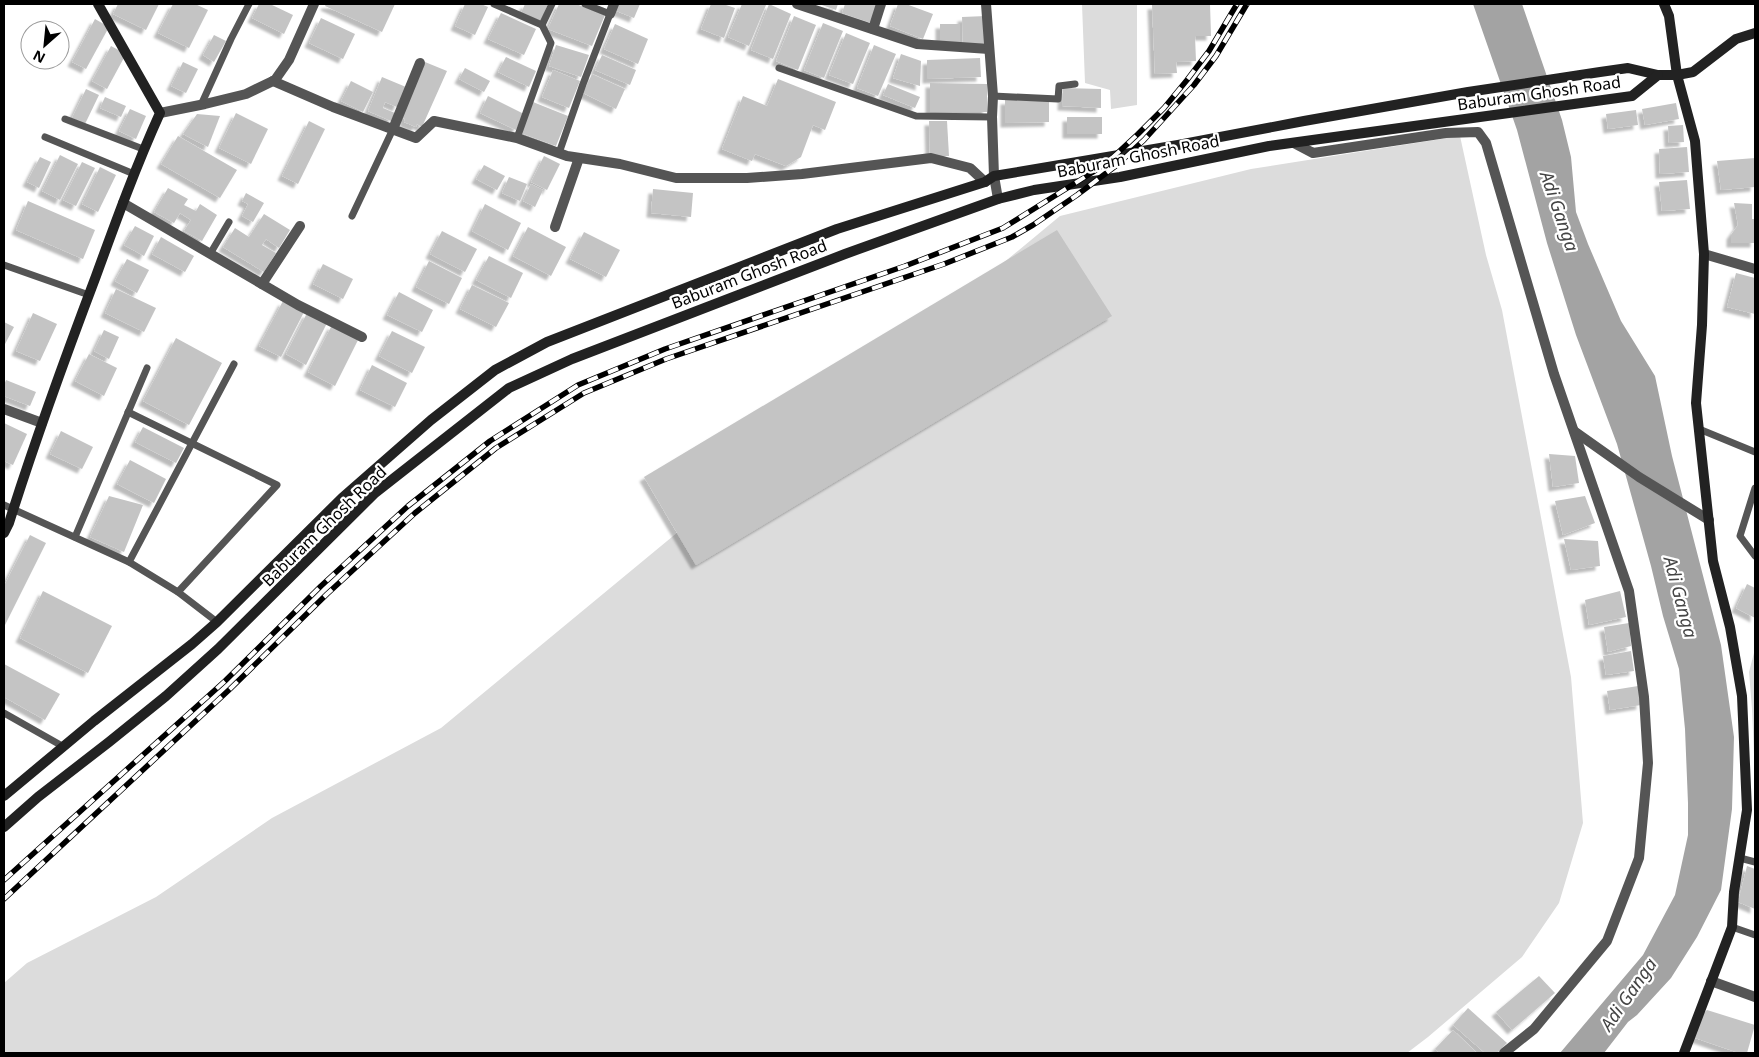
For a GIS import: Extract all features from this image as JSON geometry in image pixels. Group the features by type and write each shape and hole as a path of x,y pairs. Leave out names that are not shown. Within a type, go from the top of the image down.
{"main road":[{"path":"4,533 9,523 9,507 143,149 160,113 98,4"},
{"path":"1664,4 1669,16 1677,75 1695,141 1704,254 1702,324 1696,404 1713,561 1730,627 1742,696 1747,810 1734,892 1732,927 1684,1053"},
{"name":"Baburam Ghosh Road","path":"4,796 217,622 342,498 431,420 494,370 547,342 828,232 989,179 1468,92 1628,68 1658,75 1677,75 1693,72 1736,39 1755,33"},
{"name":"Baburam Ghosh Road","path":"4,827 38,797 152,707 218,649 375,493 509,388 572,359 845,254 998,199 1034,190 1120,176 1269,146 1632,96 1658,75"}],"street":[{"path":"160,113 246,94 273,82 289,60 314,4"},
{"path":"610,14 614,4"},
{"path":"796,4 917,44 989,49"},
{"path":"873,29 882,4"},
{"path":"986,4 993,96 989,179 998,199"},
{"path":"393,129 420,63"},
{"path":"273,82 416,138 434,121 517,138 579,158 620,164 676,178 738,178 802,174 931,158 970,168 989,179"},
{"path":"1294,143 1313,153 1446,133 1478,132 1486,143 1554,374 1629,591 1644,696 1648,763 1639,858 1607,941 1534,1029 1504,1053"},
{"path":"555,227 579,158"},
{"path":"123,203 298,305 362,338"},
{"path":"262,284 300,226"},
{"path":"1704,254 1755,269"},
{"path":"4,409 42,423"},
{"path":"1574,431 1639,477 1709,520"},
{"path":"1712,981 1755,997"}],"lane":[{"path":"201,105 231,38 249,4"},
{"path":"494,4 542,25 551,43 517,138"},
{"path":"542,25 552,4"},
{"path":"559,153 610,14 585,4"},
{"path":"779,68 916,116 992,117"},
{"path":"993,96 1058,99 1059,86 1075,84"},
{"path":"65,119 143,149"},
{"path":"352,216 393,129"},
{"path":"45,137 134,174"},
{"path":"210,254 229,222"},
{"path":"4,265 89,295"},
{"path":"129,562 234,364"},
{"path":"74,537 146,368"},
{"path":"128,412 277,485 178,592"},
{"path":"1699,429 1755,452"},
{"path":"1755,488 1740,536 1755,556"},
{"path":"9,507 129,562 178,592 217,622"},
{"path":"4,713 64,747"},
{"path":"1740,858 1755,862"},
{"path":"1732,927 1755,935"}],"shaded area":[{"path":"1082,4 1137,4 1137,105 1111,109 1110,90 1085,83"},
{"path":"1460,136 1486,255 1502,310 1571,677 1583,823 1559,903 1522,957 1407,1053 4,1053 4,983 27,963 156,897 272,818 441,728 1060,216 1251,169"},
{"path":"1755,649 1755,778 1749,672"}],"water":[{"name":"Adi Ganga","path":"1473,4 1522,4 1562,120 1571,157 1576,212 1621,321 1655,376 1672,456 1721,645 1734,737 1732,809 1721,890 1697,937 1671,978 1637,1015 1628,1022 1604,1053 1560,1053 1643,955 1675,895 1688,835 1685,729 1679,669 1617,444 1576,335 1547,243 1517,130"}],"building":[{"path":"118,4 159,4 146,30 113,14"},
{"path":"173,4 195,4 208,10 189,48 158,33"},
{"path":"259,4 270,4 293,15 284,34 252,18"},
{"path":"326,4 395,4 382,32 325,6"},
{"path":"465,4 481,4 488,7 475,35 455,26"},
{"path":"525,4 548,4 541,21 521,13"},
{"path":"559,4 576,4 605,15 592,46 548,29"},
{"path":"617,4 640,4 634,18 614,10"},
{"path":"711,4 723,4 735,8 724,38 701,29"},
{"path":"742,4 766,5 749,46 728,37"},
{"path":"769,4 791,14 773,59 751,50"},
{"path":"819,4 838,4 836,10"},
{"path":"845,4 878,4 871,23 842,13"},
{"path":"898,4 906,4 933,14 923,39 890,26"},
{"path":"1210,4 1211,36 1195,36 1196,61 1176,62 1177,73 1155,74 1152,5"},
{"path":"501,13 536,29 524,55 488,39"},
{"path":"794,16 816,25 798,70 776,61"},
{"path":"986,16 987,44 963,45 962,17"},
{"path":"321,18 355,34 343,59 309,43"},
{"path":"95,19 109,27 86,69 72,62"},
{"path":"823,23 843,31 824,78 804,70"},
{"path":"615,24 648,39 638,64 604,49"},
{"path":"940,24 960,24 960,44 940,44"},
{"path":"846,33 870,43 853,84 829,75"},
{"path":"214,35 226,41 214,62 203,55"},
{"path":"556,45 589,55 581,77 549,66"},
{"path":"874,45 896,54 878,96 857,88"},
{"path":"111,46 126,54 107,89 92,81"},
{"path":"901,54 921,61 920,86 893,78"},
{"path":"602,55 636,70 630,85 595,70"},
{"path":"506,57 536,71 529,87 498,72"},
{"path":"980,58 981,77 927,79 927,60"},
{"path":"183,62 198,69 186,93 171,86"},
{"path":"425,62 447,71 422,127 417,124 416,127 404,122 405,119 401,117"},
{"path":"465,68 490,81 484,92 459,79"},
{"path":"553,70 580,81 569,108 542,97"},
{"path":"592,74 625,89 616,109 583,93"},
{"path":"382,77 406,87 397,107 385,102 383,108 395,113 391,121 368,111"},
{"path":"778,79 836,102 825,130 813,125 801,157 786,166 755,154 752,161 722,149 743,96 767,106"},
{"path":"351,81 373,92 363,112 341,101"},
{"path":"930,83 987,84 987,112 930,112"},
{"path":"888,84 920,97 915,108 883,95"},
{"path":"1063,88 1101,89 1101,108 1062,106"},
{"path":"86,89 99,95 85,124 72,118"},
{"path":"488,96 524,114 516,130 480,113"},
{"path":"105,97 126,106 121,117 100,108"},
{"path":"1005,100 1049,100 1049,122 1005,123"},
{"path":"533,102 568,116 556,146 521,133"},
{"path":"1676,103 1679,119 1645,125 1642,109"},
{"path":"130,109 146,116 136,139 119,131"},
{"path":"1636,110 1638,125 1608,129 1606,114"},
{"path":"236,113 268,129 251,164 219,148"},
{"path":"197,114 220,116 208,147 183,134"},
{"path":"1067,117 1102,117 1102,134 1067,134"},
{"path":"309,121 325,129 298,184 282,176"},
{"path":"929,121 947,121 949,156 930,156"},
{"path":"1683,125 1684,142 1669,143 1668,126"},
{"path":"178,136 237,170 220,198 161,164"},
{"path":"1687,147 1689,172 1660,174 1659,149"},
{"path":"60,155 78,164 60,200 42,191"},
{"path":"544,156 560,164 547,190 531,182"},
{"path":"40,157 51,162 39,188 27,182"},
{"path":"1755,158 1755,187 1721,190 1717,161"},
{"path":"82,162 95,168 76,206 63,200"},
{"path":"484,165 505,176 497,190 476,179"},
{"path":"100,167 116,175 98,212 82,204"},
{"path":"509,177 527,184 520,201 502,193"},
{"path":"1687,180 1690,209 1662,211 1659,182"},
{"path":"531,184 543,190 535,207 523,201"},
{"path":"168,188 188,199 184,205 196,211 200,204 217,215 202,241 184,231 191,220 180,213 174,223 154,212"},
{"path":"653,189 693,193 691,217 651,213"},
{"path":"246,193 264,203 253,222 242,216 248,204 242,201"},
{"path":"28,201 95,230 83,259 16,230"},
{"path":"1734,203 1752,204 1752,219 1755,219 1755,243 1731,243 1731,235 1738,225"},
{"path":"485,204 521,223 508,250 472,231"},
{"path":"264,214 290,230 279,248 266,239 262,245 276,253 264,272 223,247 235,228 249,237"},
{"path":"135,226 154,236 144,256 124,245"},
{"path":"528,227 566,247 551,276 513,256"},
{"path":"1057,230 1112,316 696,565 644,477"},
{"path":"442,231 477,249 465,272 430,254"},
{"path":"584,232 620,250 606,277 570,259"},
{"path":"161,237 194,256 185,272 152,254"},
{"path":"489,256 523,273 511,298 476,280"},
{"path":"127,259 149,270 137,293 115,281"},
{"path":"429,261 462,278 449,304 416,287"},
{"path":"323,264 353,279 343,299 313,284"},
{"path":"1736,273 1755,278 1755,314 1727,307"},
{"path":"472,285 509,303 496,327 460,309"},
{"path":"116,289 156,308 144,332 105,313"},
{"path":"399,292 433,310 422,332 387,315"},
{"path":"283,301 304,312 281,357 259,346"},
{"path":"33,313 57,324 40,361 16,351"},
{"path":"307,313 327,323 306,365 286,354"},
{"path":"4,322 14,327 4,346"},
{"path":"332,325 359,338 335,386 308,372"},
{"path":"104,330 119,337 109,359 94,351"},
{"path":"392,331 425,347 412,373 379,356"},
{"path":"176,338 222,363 189,425 143,401"},
{"path":"89,354 117,368 104,396 75,381"},
{"path":"372,365 407,383 395,407 360,390"},
{"path":"6,380 36,392 30,406 4,396"},
{"path":"4,423 27,434 13,465 4,461"},
{"path":"143,427 184,448 176,463 135,442"},
{"path":"61,431 93,447 82,469 50,454"},
{"path":"1549,454 1575,456 1579,483 1553,487"},
{"path":"130,460 166,479 154,503 117,484"},
{"path":"109,496 143,505 124,552 90,537"},
{"path":"1585,496 1595,523 1563,535 1555,501"},
{"path":"30,535 46,543 4,627 4,586"},
{"path":"1564,539 1598,541 1600,566 1571,570"},
{"path":"1747,584 1755,588 1755,618 1736,608"},
{"path":"43,591 112,626 88,673 20,638"},
{"path":"1620,591 1626,617 1589,625 1585,600"},
{"path":"1629,623 1631,646 1608,652 1604,627"},
{"path":"1631,651 1634,671 1606,675 1603,656"},
{"path":"4,664 60,694 45,720 4,697"},
{"path":"1638,686 1641,705 1610,710 1607,691"},
{"path":"1747,866 1755,869 1755,909 1738,902"},
{"path":"1539,976 1555,993 1512,1030 1496,1012"},
{"path":"1468,1008 1507,1043 1497,1053 1485,1053 1453,1025"},
{"path":"1707,1010 1755,1025 1747,1053 1739,1053 1695,1038 1700,1016"},
{"path":"1453,1030 1477,1053 1439,1053 1435,1049"}],"railway":[{"path":"4,880 225,681 321,586 408,506 490,441 578,385 665,349 905,266 1003,228 1093,172 1111,159 1138,134 1164,108 1187,80 1209,51 1237,4"},
{"path":"4,899 230,689 327,594 415,513 496,448 584,393 666,359 944,264 1012,237 1033,225 1117,165 1144,140 1194,85 1216,56 1247,4"}]}
